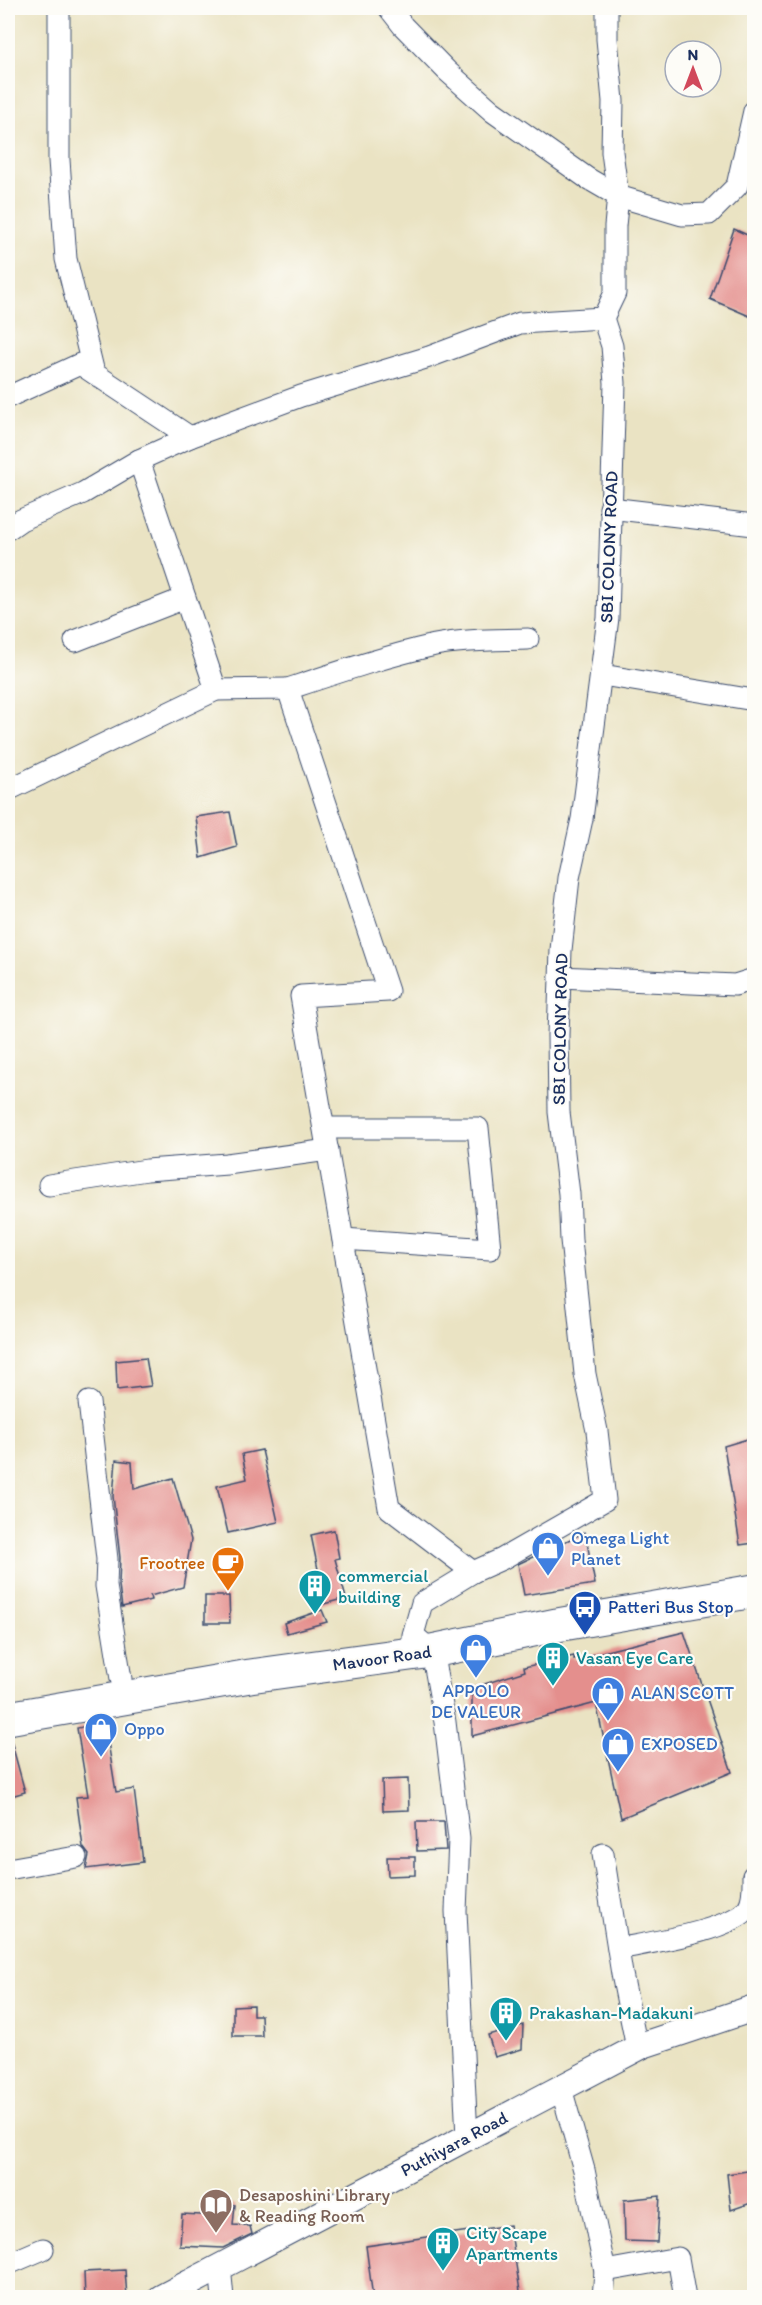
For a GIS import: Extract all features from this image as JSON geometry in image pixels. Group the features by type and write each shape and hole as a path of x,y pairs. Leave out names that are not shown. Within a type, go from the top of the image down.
{"main road":[{"name":"Mavoor Road","path":"8,1699 314,1647 423,1643 554,1607 754,1572"},
{"name":"Mavoor Road","path":"8,1718 423,1643 557,1625 754,1591"}],"street":[{"path":"59,8 59,160 66,260 94,373"},
{"path":"389,8 439,63 492,111 544,150 618,196 682,215 709,214 737,186 754,111"},
{"path":"8,529 21,520 83,493 139,460 190,437 301,396 429,357 520,323 603,318 615,293 615,226 618,196 612,152 613,101 607,39 607,8"},
{"name":"SBI COLONY ROAD","path":"423,1643 422,1603 473,1572 502,1559 605,1500 597,1431 585,1374 559,1112 561,950 569,878 582,819 608,618 615,383 612,346 603,318"},
{"path":"8,397 80,364 190,437"},
{"path":"139,460 216,690"},
{"path":"610,508 754,525"},
{"path":"75,641 185,598"},
{"path":"8,790 216,690 288,689 437,645 469,641 528,639"},
{"path":"602,675 754,700"},
{"path":"288,689 388,991 301,996 389,1508 473,1572"},
{"path":"560,977 735,985 754,979"},
{"path":"324,1128 478,1128 490,1249 343,1239"},
{"path":"49,1185 147,1170 227,1164 328,1150"},
{"path":"89,1402 107,1558 106,1586 121,1679"},
{"path":"423,1643 445,1722 459,1839 456,1911 467,2137"},
{"path":"603,1854 637,2048"},
{"path":"8,1869 76,1857"},
{"path":"618,1949 699,1932 731,1920 747,1910 752,1899 753,1876"},
{"name":"Puthiyara Road","path":"161,2298 637,2048 754,2008"},
{"path":"561,2088 584,2170 605,2271 603,2298"},
{"path":"8,2264 43,2249"},
{"path":"605,2271 678,2258 685,2298"},
{"path":"220,2266 223,2298"}],"building":[{"path":"734,229 754,238 754,318 710,299"},
{"path":"230,812 237,847 201,858 196,817"},
{"path":"146,1358 151,1386 117,1390 116,1361"},
{"path":"754,1437 754,1543 740,1545 724,1446"},
{"path":"262,1450 278,1522 228,1533 217,1486 247,1479 242,1454"},
{"path":"116,1460 132,1462 134,1489 173,1478 191,1540 183,1587 150,1596 151,1600 122,1607 119,1585 120,1558 113,1496"},
{"path":"334,1530 339,1558 335,1559 346,1598 320,1605 313,1580 320,1579 311,1535"},
{"path":"585,1532 595,1584 524,1595 518,1564"},
{"path":"205,1596 229,1596 230,1623 205,1623"},
{"name":"commercial building","path":"322,1610 327,1622 287,1633 284,1623"},
{"path":"684,1632 732,1772 621,1818 596,1703 472,1736 472,1688 525,1671 524,1667 574,1656 574,1659"},
{"path":"105,1723 116,1792 134,1789 143,1862 86,1869 89,1855 83,1847 76,1797 88,1796 77,1728"},
{"path":"12,1744 25,1792 8,1797 8,1745"},
{"path":"408,1779 409,1810 383,1811 382,1780"},
{"path":"416,1822 444,1822 446,1850 417,1851"},
{"path":"387,1857 415,1857 415,1875 388,1876"},
{"path":"253,2005 253,2015 261,2015 262,2036 233,2036 233,2006"},
{"name":"Prakashan-Madakuni","path":"523,2025 522,2049 495,2057 488,2035"},
{"path":"754,2170 754,2202 731,2210 727,2174"},
{"path":"660,2196 657,2242 625,2241 624,2200"},
{"name":"Desaposhini Library & Reading Room","path":"221,2203 235,2205 233,2225 250,2226 252,2234 223,2248 180,2246 182,2214 220,2216"},
{"name":"City Scape Apartments","path":"510,2225 521,2298 373,2298 366,2246"},
{"path":"125,2270 127,2297 85,2298 84,2272"}],"place":[{"name":"Omega Light Planet","path":"548,1577"},
{"name":"Frootree","path":"228,1592"},
{"name":"commercial building","path":"315,1615"},
{"name":"Patteri Bus Stop","path":"585,1636"},
{"name":"APPOLO DE VALEUR","path":"476,1679"},
{"name":"Vasan Eye Care","path":"553,1687"},
{"name":"ALAN SCOTT","path":"608,1722"},
{"name":"Oppo","path":"101,1758"},
{"name":"EXPOSED","path":"618,1773"},
{"name":"Prakashan-Madakuni","path":"506,2042"},
{"name":"Desaposhini Library & Reading Room","path":"216,2234"},
{"name":"City Scape Apartments","path":"443,2272"}]}
